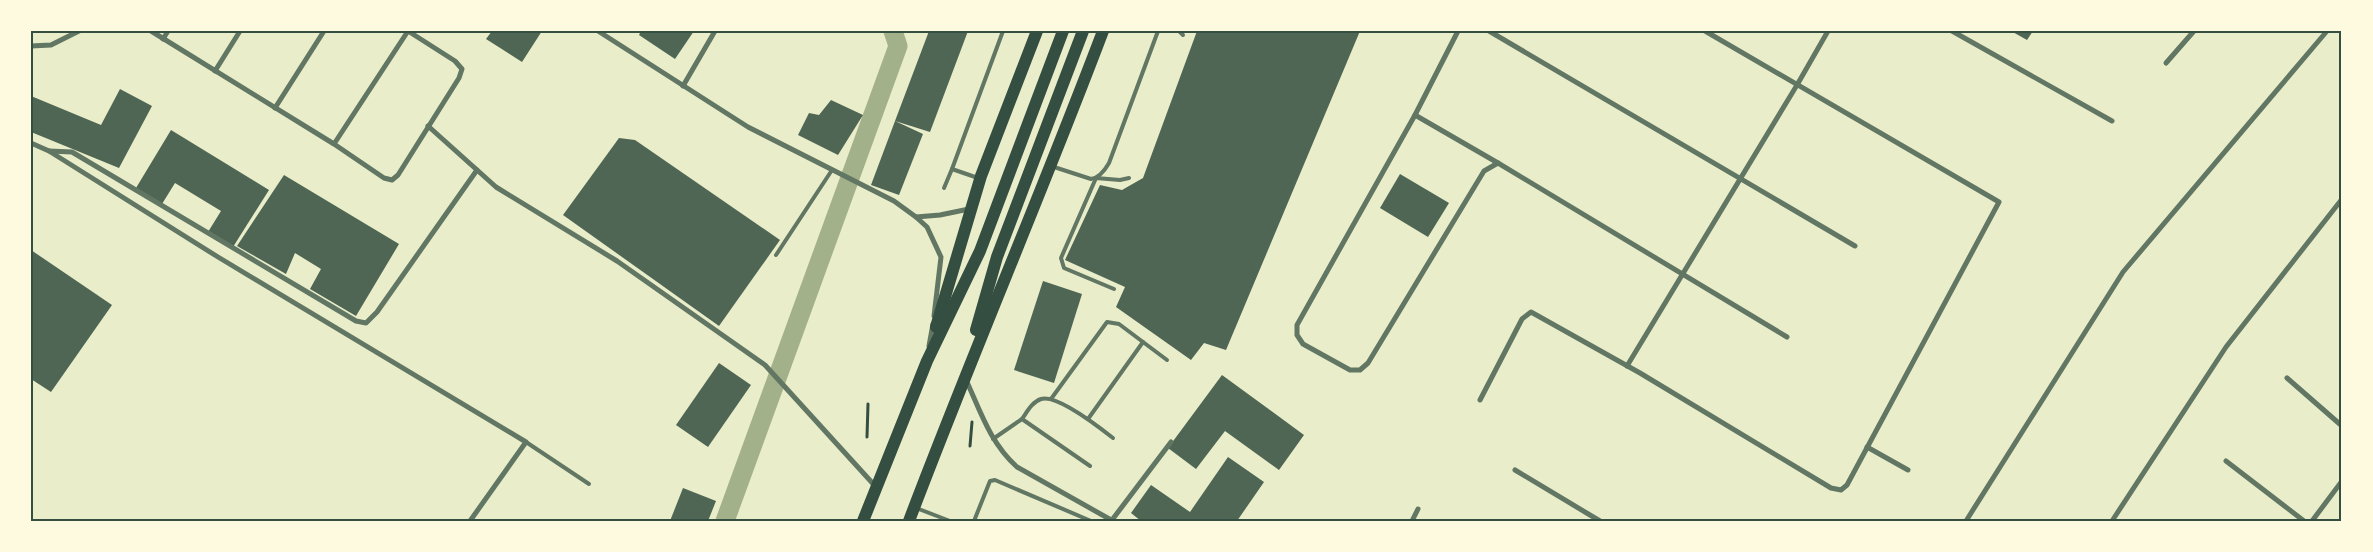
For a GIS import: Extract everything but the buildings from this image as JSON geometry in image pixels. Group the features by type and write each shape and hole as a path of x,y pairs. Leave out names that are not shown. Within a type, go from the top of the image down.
{"main road":[{"path":"927,361 980,179 1037,31"},
{"path":"863,521 927,361 980,251 1063,31"},
{"path":"962,382 996,257 1083,31"},
{"path":"909,521 962,382 1052,166 1103,31"}],"street":[{"path":"31,46 51,45 79,31"},
{"path":"151,31 334,144 384,178 392,180 398,176 459,78 462,69 455,61 408,31 334,144"},
{"path":"162,39 168,31"},
{"path":"215,71 240,31"},
{"path":"276,108 324,31"},
{"path":"598,31 748,127 894,201 916,217 930,232 941,257 927,361"},
{"path":"683,86 715,31"},
{"path":"1458,31 1415,115 1297,325 1297,335 1303,344 1350,370 1360,370 1368,362 1484,171 1498,163"},
{"path":"1489,31 1855,246"},
{"path":"1480,400 1522,320 1531,312 1627,366 1831,488 1840,490 1847,485 1999,202 1706,31"},
{"path":"1627,366 1739,179 1798,85 1828,31"},
{"path":"1952,31 2112,122"},
{"path":"2166,63 2194,31"},
{"path":"1966,521 2123,272 2327,31"},
{"path":"1415,115 1498,163 1786,338"},
{"path":"428,126 496,187 617,261 724,334 765,365 876,488"},
{"path":"31,143 49,151 218,257 526,442 470,521"},
{"path":"49,151 72,152 356,321 366,323 377,312 477,170"},
{"path":"2112,521 2226,347 2342,199"},
{"path":"916,217 940,215 971,208"},
{"path":"2287,378 2342,426"},
{"path":"962,382 993,439 1006,456 1018,467 1112,520 1171,442"},
{"path":"1867,447 1908,470"},
{"path":"2226,461 2304,521"},
{"path":"1515,470 1589,518 1600,521"},
{"path":"2312,521 2342,481"},
{"path":"1412,521 1418,509"}],"lane":[{"path":"944,188 1003,31"},
{"path":"1114,289 1064,268 1061,258 1096,178 1109,163 1158,31"},
{"path":"1179,31 1183,36"},
{"path":"1052,166 1086,178 1124,180 1129,178"},
{"path":"952,169 980,179"},
{"path":"776,255 832,170"},
{"path":"1051,398 1107,322 1120,324 1167,360"},
{"path":"1088,419 1143,342"},
{"path":"993,439 1022,419 1034,402 1051,398 1088,419 1113,438"},
{"path":"1022,419 1090,466"},
{"path":"526,442 589,484"},
{"path":"974,521 990,481 995,480 1090,521"},
{"path":"914,508 950,521"}],"path":[{"path":"867,437 868,404"},
{"path":"970,446 972,418"}],"waterway":[{"path":"725,521 898,46 893,31"}]}
